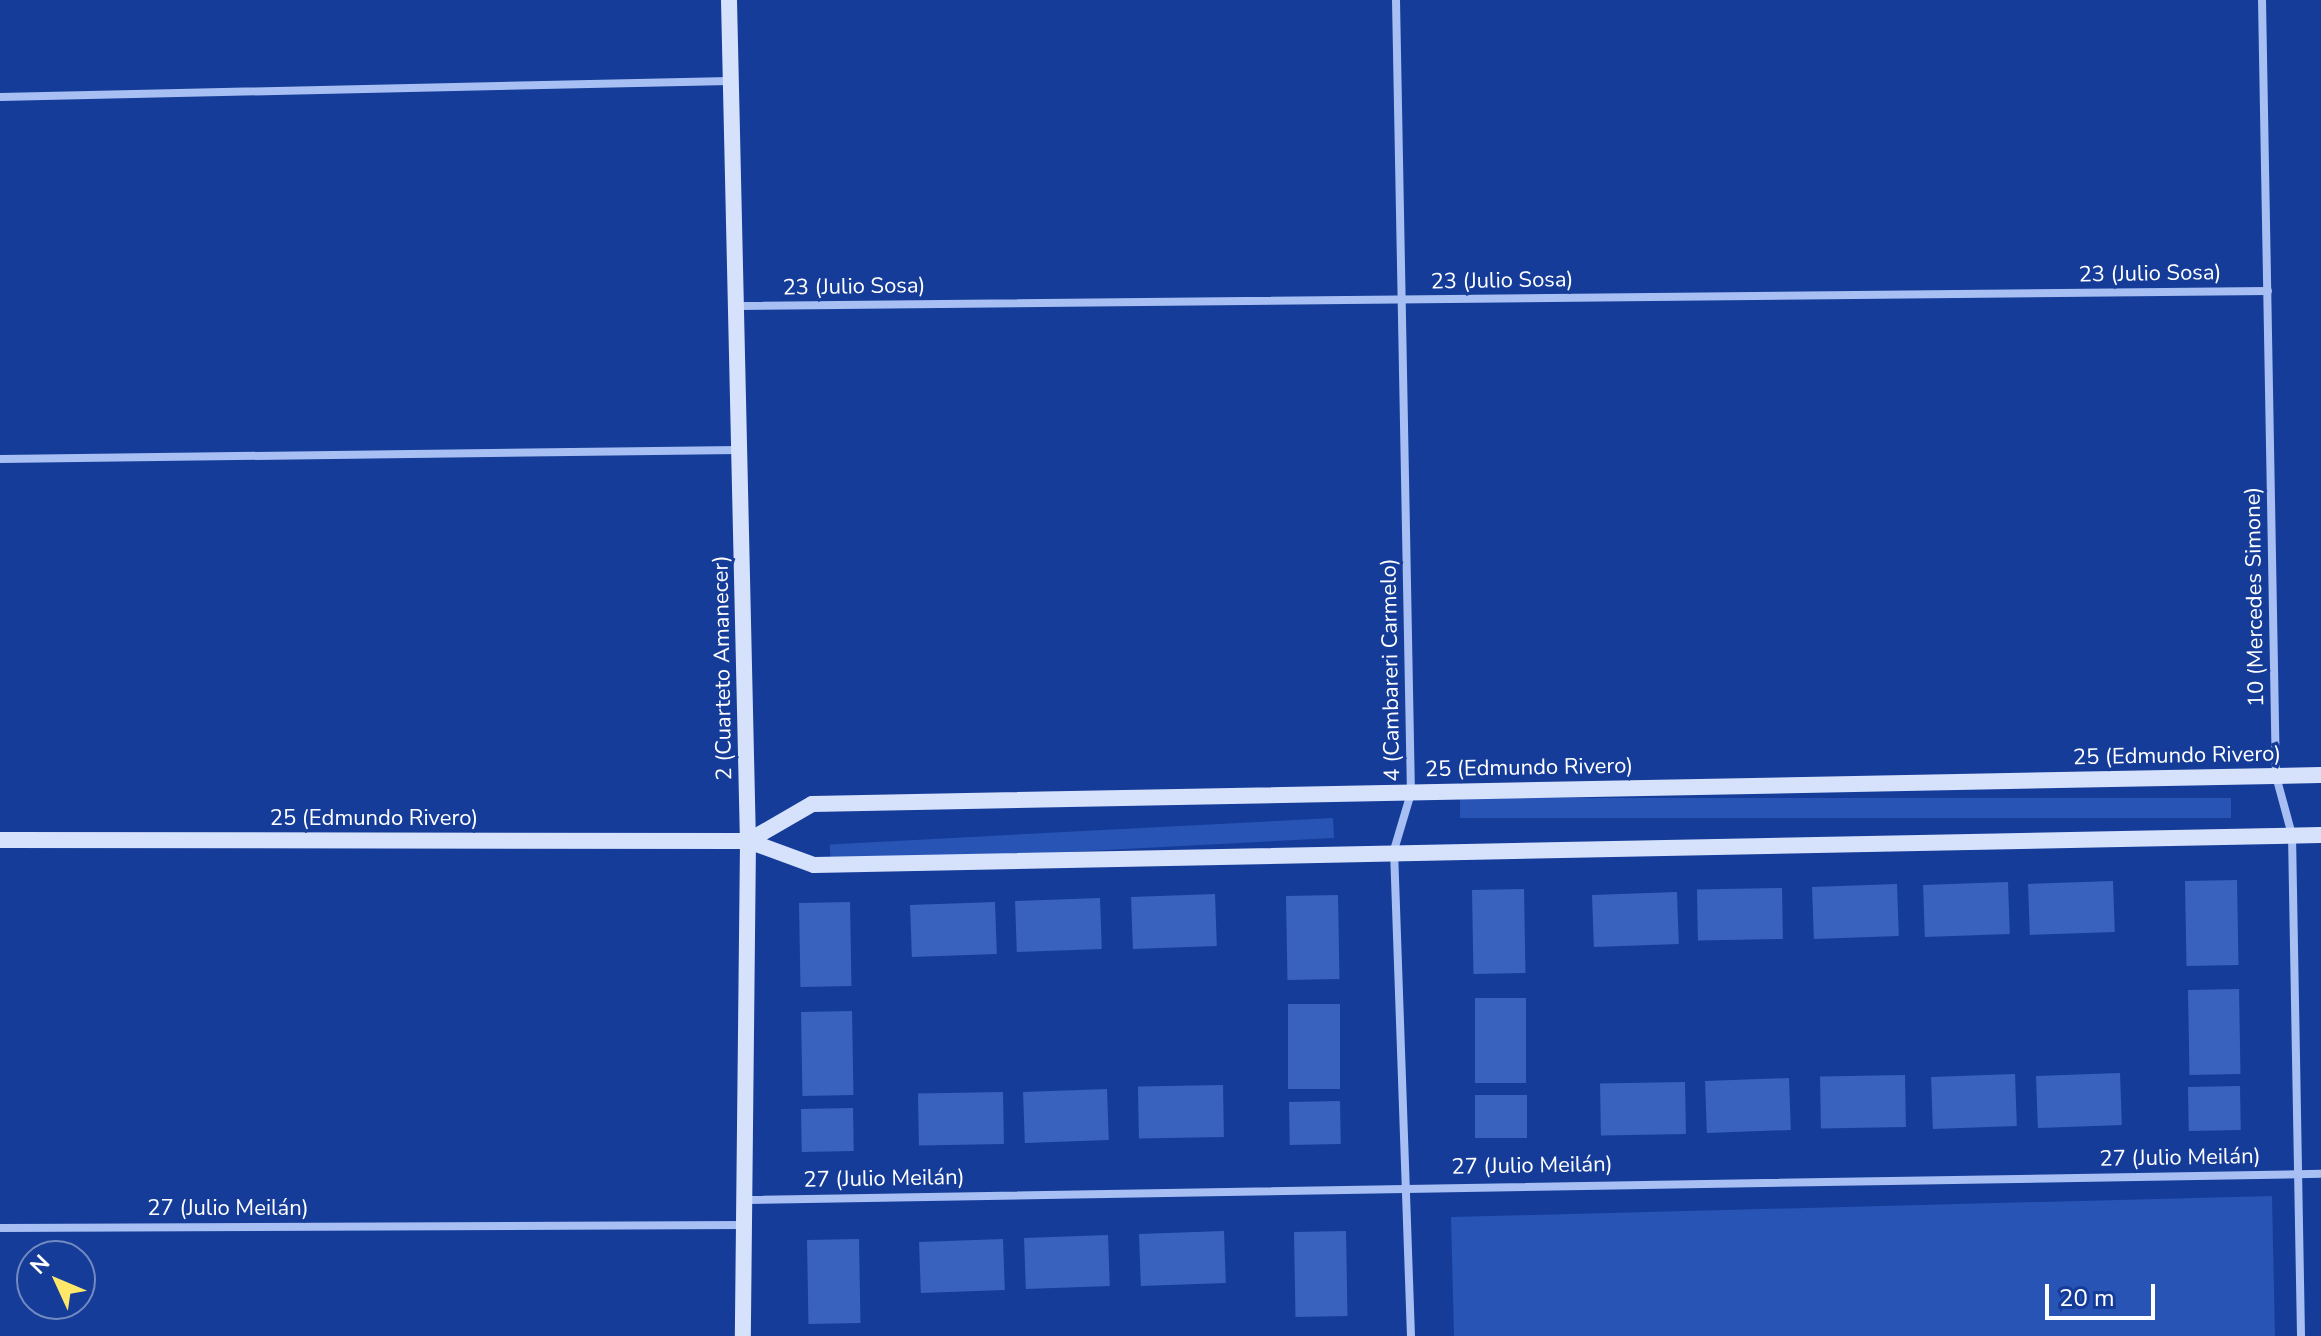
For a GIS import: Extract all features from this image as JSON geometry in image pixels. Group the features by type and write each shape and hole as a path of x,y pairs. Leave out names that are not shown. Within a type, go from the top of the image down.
{"street":[{"name":"2 (Cuarteto Amanecer)","path":"729,0 748,841 743,1336"},
{"name":"4 (Cambareri Carmelo)","path":"1396,0 1411,793 1394,850 1410,1186 1411,1336"},
{"name":"10 (Mercedes Simone)","path":"2262,0 2276,776 2292,835 2301,1336"},
{"path":"0,97 730,81"},
{"name":"23 (Julio Sosa)","path":"738,306 2268,291"},
{"path":"0,459 741,450"},
{"name":"25 (Edmundo Rivero)","path":"748,841 812,804 2321,775"},
{"name":"25 (Edmundo Rivero)","path":"0,840 748,841 814,865 1394,850 2321,835"},
{"name":"27 (Julio Meilán)","path":"745,1200 1410,1186 2321,1174"},
{"name":"27 (Julio Meilán)","path":"0,1228 745,1225"}],"shaded area":[{"path":"1460,798 2231,798 2231,818 1460,818"},
{"path":"1333,818 1334,838 831,864 830,844"},
{"path":"2272,1196 2275,1336 1454,1336 1451,1217"}],"building":[{"path":"2237,880 2238,965 2186,966 2185,881"},
{"path":"2113,881 2115,932 2030,935 2028,884"},
{"path":"2008,882 2010,934 1925,937 1923,885"},
{"path":"1897,884 1899,936 1814,939 1812,887"},
{"path":"1782,888 1783,939 1698,940 1697,889"},
{"path":"1524,889 1525,973 1473,974 1472,890"},
{"path":"1677,892 1679,944 1594,947 1592,895"},
{"path":"1215,894 1217,946 1133,949 1131,897"},
{"path":"1338,895 1339,979 1287,980 1286,896"},
{"path":"1100,898 1102,949 1017,952 1015,901"},
{"path":"850,902 851,986 800,987 799,903"},
{"path":"995,902 997,954 912,957 910,905"},
{"path":"2239,989 2240,1074 2189,1075 2188,990"},
{"path":"1475,998 1526,998 1526,1083 1475,1083"},
{"path":"1288,1004 1340,1004 1340,1089 1288,1089"},
{"path":"852,1011 853,1095 802,1096 801,1012"},
{"path":"2120,1073 2122,1125 2038,1128 2036,1076"},
{"path":"2015,1074 2017,1126 1933,1129 1931,1077"},
{"path":"1905,1075 1906,1127 1821,1128 1820,1076"},
{"path":"1789,1078 1791,1130 1707,1133 1705,1081"},
{"path":"1685,1082 1686,1134 1601,1135 1600,1083"},
{"path":"1223,1085 1224,1137 1139,1138 1138,1086"},
{"path":"2240,1086 2241,1130 2189,1131 2188,1087"},
{"path":"1107,1089 1109,1140 1025,1143 1023,1092"},
{"path":"1003,1092 1004,1144 919,1145 918,1093"},
{"path":"1475,1095 1527,1095 1527,1138 1475,1138"},
{"path":"1340,1101 1341,1144 1290,1145 1289,1102"},
{"path":"853,1108 854,1151 802,1152 801,1109"},
{"path":"1224,1231 1226,1283 1141,1286 1139,1234"},
{"path":"1346,1231 1347,1316 1295,1317 1294,1232"},
{"path":"1108,1235 1110,1286 1026,1289 1024,1238"},
{"path":"859,1239 860,1323 808,1324 807,1240"},
{"path":"1003,1239 1005,1290 921,1293 919,1242"}]}
